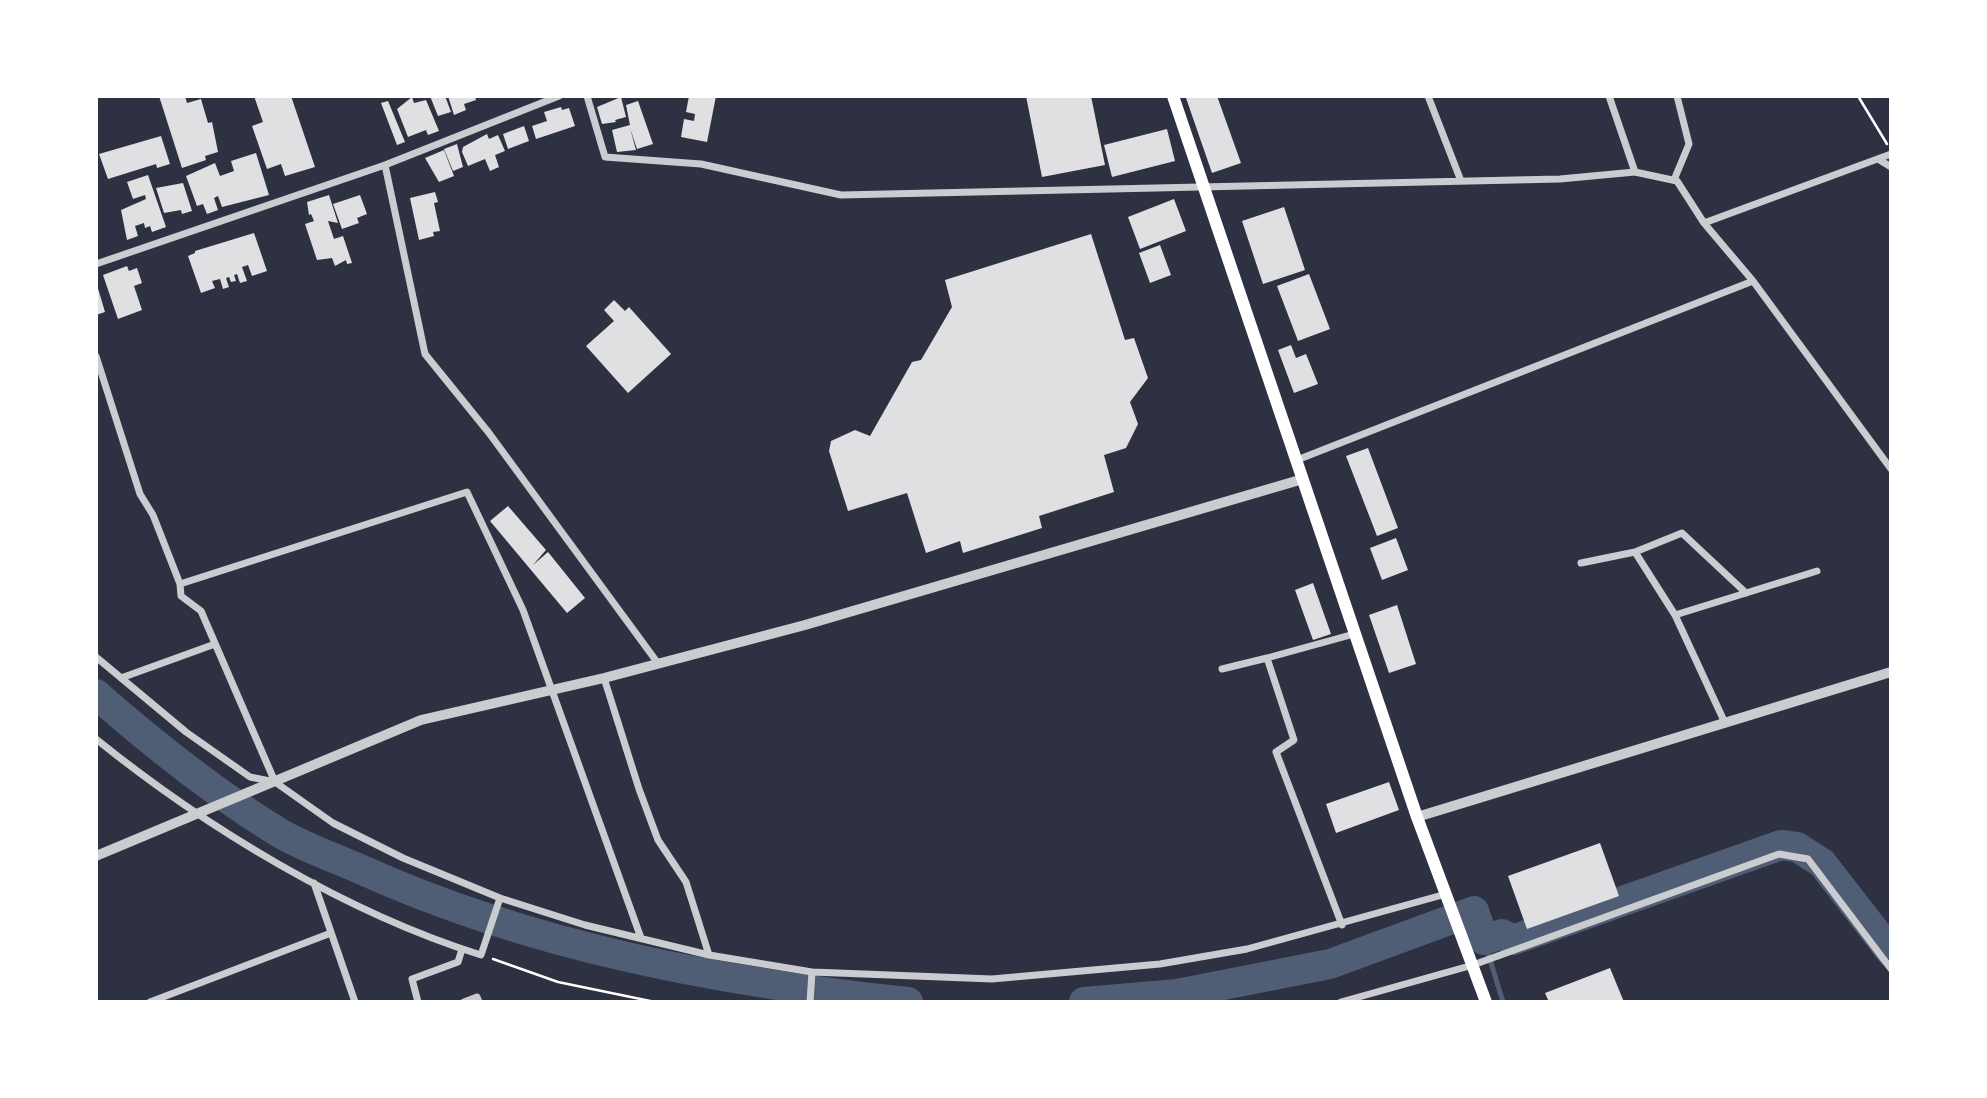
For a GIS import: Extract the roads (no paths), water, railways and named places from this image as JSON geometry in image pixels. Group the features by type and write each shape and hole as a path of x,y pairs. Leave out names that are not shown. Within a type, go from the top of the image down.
{"main road":[{"path":"1173,96 1417,817 1486,1002"}],"street":[{"path":"96,264 385,165 559,96"},
{"path":"587,96 605,157 701,164 841,195 1560,179 1635,172 1674,180 1704,223 1753,281 1891,469"},
{"path":"1428,96 1461,181"},
{"path":"1609,96 1635,172"},
{"path":"1674,180 1689,144 1677,96"},
{"path":"1704,223 1891,152"},
{"path":"1878,159 1891,167"},
{"path":"385,165 425,354 489,433 657,662"},
{"path":"1297,460 1753,281"},
{"path":"96,356 140,494 153,515 180,584 181,596 201,611 275,782"},
{"path":"96,856 202,814 421,720 604,678 805,625 1303,479"},
{"path":"180,584 467,492 523,610 641,938"},
{"path":"1581,563 1635,552 1682,533 1746,593"},
{"path":"1635,552 1675,615 1725,723"},
{"path":"1675,615 1817,571"},
{"path":"1222,669 1354,634"},
{"path":"121,678 215,644"},
{"path":"96,657 186,732 250,777 275,782 332,823 402,858 500,898 584,925 709,955 812,972 992,979 1160,964 1247,948 1447,897"},
{"path":"1267,658 1294,740 1276,752 1342,925"},
{"path":"1417,817 1891,672"},
{"path":"604,678 658,840 686,882 709,955"},
{"path":"96,739 202,814 314,883 390,922 481,955 500,898"},
{"path":"1341,1002 1779,854 1808,859 1891,969"},
{"path":"314,883 355,1002"},
{"path":"150,1002 331,933"},
{"path":"418,1002 412,979 458,962 463,949"},
{"path":"810,1002 812,972"},
{"path":"464,1002 477,997 479,1002"}],"waterway":[{"path":"96,694 184,767 278,832 425,896 492,920 628,957 768,984 908,1002"},
{"path":"1084,1002 1177,994 1330,964 1474,911 1484,940 1502,934 1513,940 1781,845 1797,847 1822,863 1891,952"},
{"path":"1484,940 1503,1002"}]}
